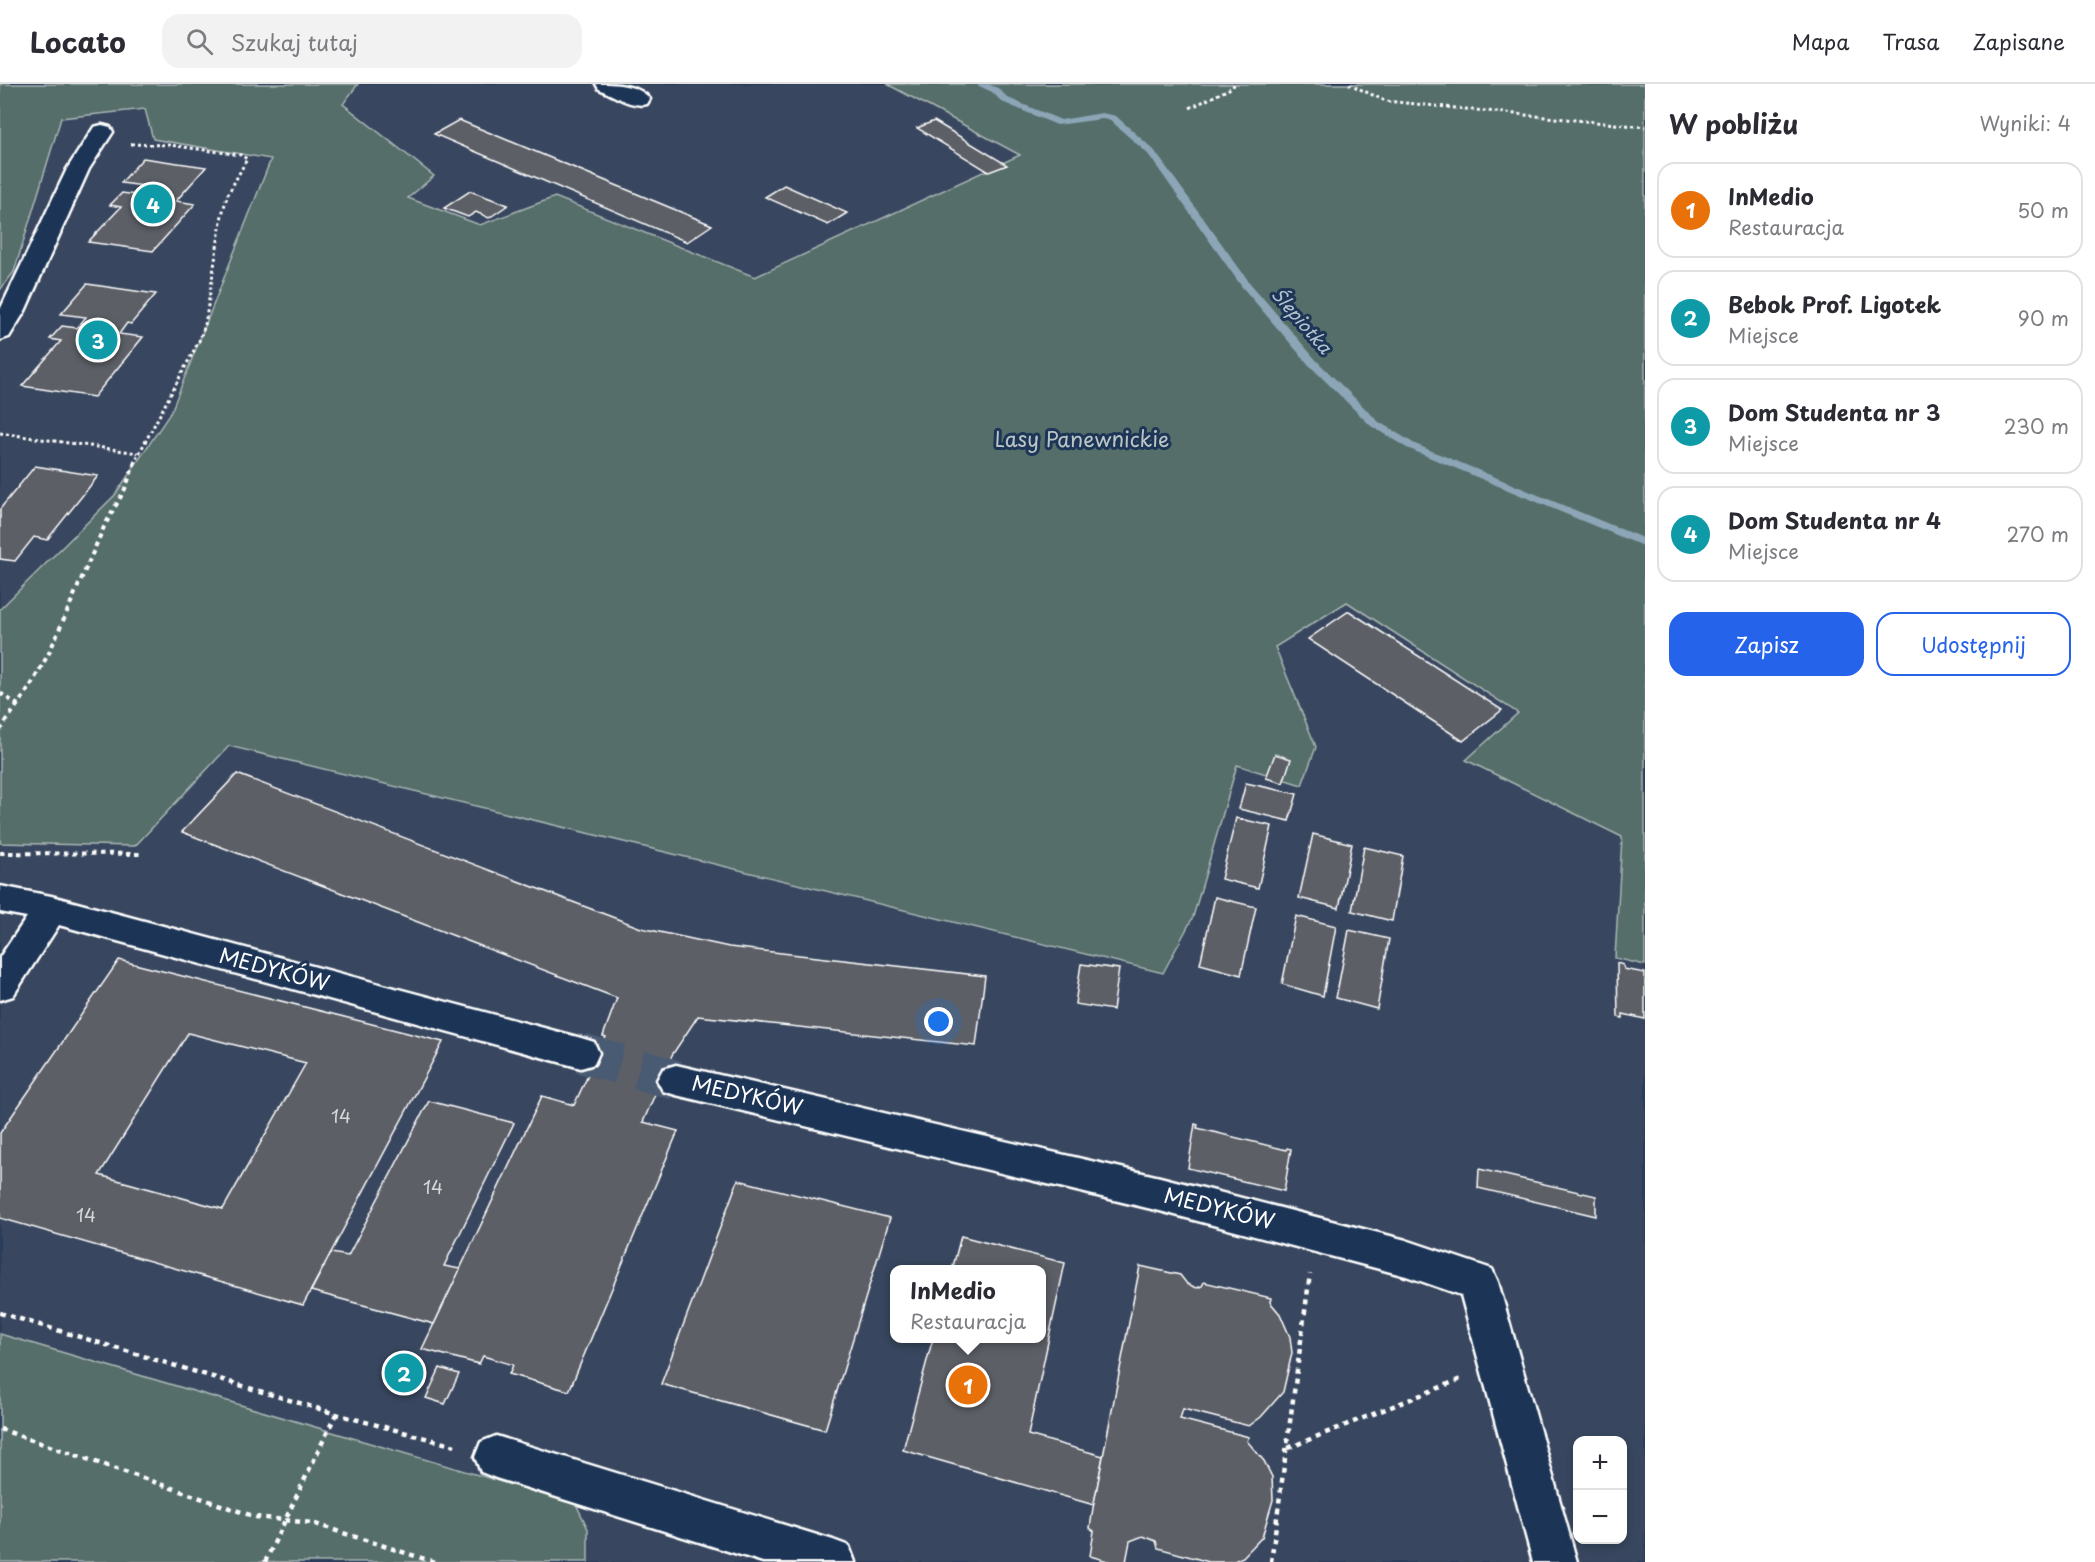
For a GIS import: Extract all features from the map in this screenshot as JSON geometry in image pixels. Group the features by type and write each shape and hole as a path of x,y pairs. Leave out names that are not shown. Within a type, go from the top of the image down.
{"street":[{"path":"607,84 639,99"},
{"path":"0,332 78,169 102,132"},
{"name":"MEDYKÓW","path":"0,899 51,909 581,1053"},
{"path":"0,986 51,909"},
{"name":"MEDYKÓW","path":"676,1080 1160,1194 1406,1258 1478,1282 1555,1562"},
{"path":"496,1457 832,1562"}],"path":[{"path":"1190,108 1233,87 1234,84"},
{"path":"1349,84 1386,100 1458,110 1645,127"},
{"path":"0,730 50,653 104,527 125,489 138,453 199,341 205,325 227,196 247,159 241,155 169,145 123,145"},
{"path":"0,433 138,453"},
{"path":"0,693 18,705"},
{"path":"0,853 140,854"},
{"path":"1271,1562 1306,1307"},
{"path":"0,1313 336,1414 496,1457"},
{"path":"1288,1448 1500,1363"},
{"path":"265,1562 336,1414"},
{"path":"0,1429 256,1517 312,1523 434,1562"}],"shaded area":[{"path":"358,84 887,84 1021,155 755,277 555,197 480,225 408,198 433,176 343,104"},
{"path":"146,109 153,139 272,159 171,412 115,495 0,609 0,290 14,272 60,118"},
{"path":"1347,602 1519,714 1467,760 1645,840 1645,1562 0,1562 0,617 229,746 1079,952 1193,917 1237,765 1302,785 1316,747 1275,647"}],"green space":[{"name":"Lasy Panewnickie","path":"0,84 358,84 343,104 434,176 408,198 480,225 555,197 755,277 1020,155 887,84 1645,84 1645,965 1615,958 1622,837 1466,760 1518,713 1347,602 1275,647 1316,747 1302,785 1237,765 1193,917 1163,973 229,746 135,846 0,843 0,609 115,495 171,412 271,159 153,139 145,109 61,118 14,272 0,290"},
{"path":"0,1334 576,1504 588,1529 588,1562 0,1562"}],"building":[{"path":"459,120 712,225 687,242 434,134"},
{"path":"934,121 1007,165 989,172 917,128"},
{"path":"143,158 206,167 176,201 195,204 153,251 88,242 121,207 110,205 122,193 136,195 144,186 121,183"},
{"path":"784,185 847,213 828,225 765,197"},
{"path":"470,191 508,205 489,218 476,212 468,217 444,208"},
{"path":"87,284 156,294 131,324 127,323 119,334 143,337 94,397 22,386 61,341 50,339 62,326 77,328 86,317 61,314"},
{"path":"35,466 98,476 47,540 34,537 15,561 0,559 0,509"},
{"path":"1349,611 1502,710 1463,741 1308,639"},
{"path":"1275,754 1291,759 1283,783 1266,778"},
{"path":"237,774 641,928 729,947 985,976 976,1046 698,1016 672,1055 643,1122 678,1131 569,1391 509,1374 513,1365 483,1356 479,1364 422,1349 542,1096 574,1105 606,1037 603,1036 617,998 182,832"},
{"path":"1246,783 1297,794 1289,821 1239,809"},
{"path":"1236,818 1272,826 1258,888 1221,879"},
{"path":"1313,834 1352,844 1339,908 1299,898"},
{"path":"1364,847 1403,856 1392,921 1352,911"},
{"path":"1215,897 1256,907 1241,975 1200,964"},
{"path":"1296,916 1336,926 1323,996 1282,984"},
{"path":"1349,930 1389,939 1377,1009 1336,998"},
{"path":"119,960 443,1042 303,1305 0,1218 0,1133","holes":["188,1033 306,1063 223,1209 99,1175"]},
{"path":"1617,963 1623,965 1624,969 1645,973 1645,1019 1623,1014 1623,1018 1618,1017"},
{"path":"1081,964 1119,969 1113,1010 1075,1004"},
{"path":"429,1101 514,1123 444,1266 460,1269 434,1324 311,1291 331,1253 348,1256"},
{"path":"1195,1124 1198,1125 1197,1128 1286,1150 1291,1149 1284,1191 1188,1168"},
{"path":"1479,1169 1596,1196 1596,1216 1478,1188"},
{"path":"738,1180 890,1218 825,1430 661,1384"},
{"path":"961,1236 1065,1263 1028,1435 1103,1456 1094,1505 903,1450 932,1343 1046,1343 1046,1265 953,1265"},
{"path":"1140,1266 1180,1275 1187,1284 1197,1288 1204,1282 1271,1298 1270,1302 1280,1314 1290,1337 1292,1353 1283,1392 1261,1417 1249,1426 1183,1409 1180,1419 1249,1437 1247,1441 1264,1461 1272,1477 1273,1500 1262,1537 1243,1557 1232,1562 1209,1562 1158,1548 1156,1541 1143,1536 1130,1541 1126,1562 1111,1562 1090,1556 1094,1531 1090,1528 1093,1508"},
{"path":"440,1368 459,1374 445,1404 426,1398"}],"waterway":[{"name":"Ślepiotka","path":"979,84 995,90 1005,100 1060,123 1102,116 1113,118 1151,152 1246,285 1313,363 1375,424 1411,446 1645,543"}],"tunnel":[{"path":"581,1053 676,1080"}],"place":[{"name":"Dom Studenta nr 4","path":"153,204"},
{"name":"Dom Studenta nr 3","path":"98,340"},
{"name":"Bebok Prof. Ligotek","path":"404,1373"},
{"name":"InMedio","path":"968,1385"}]}
